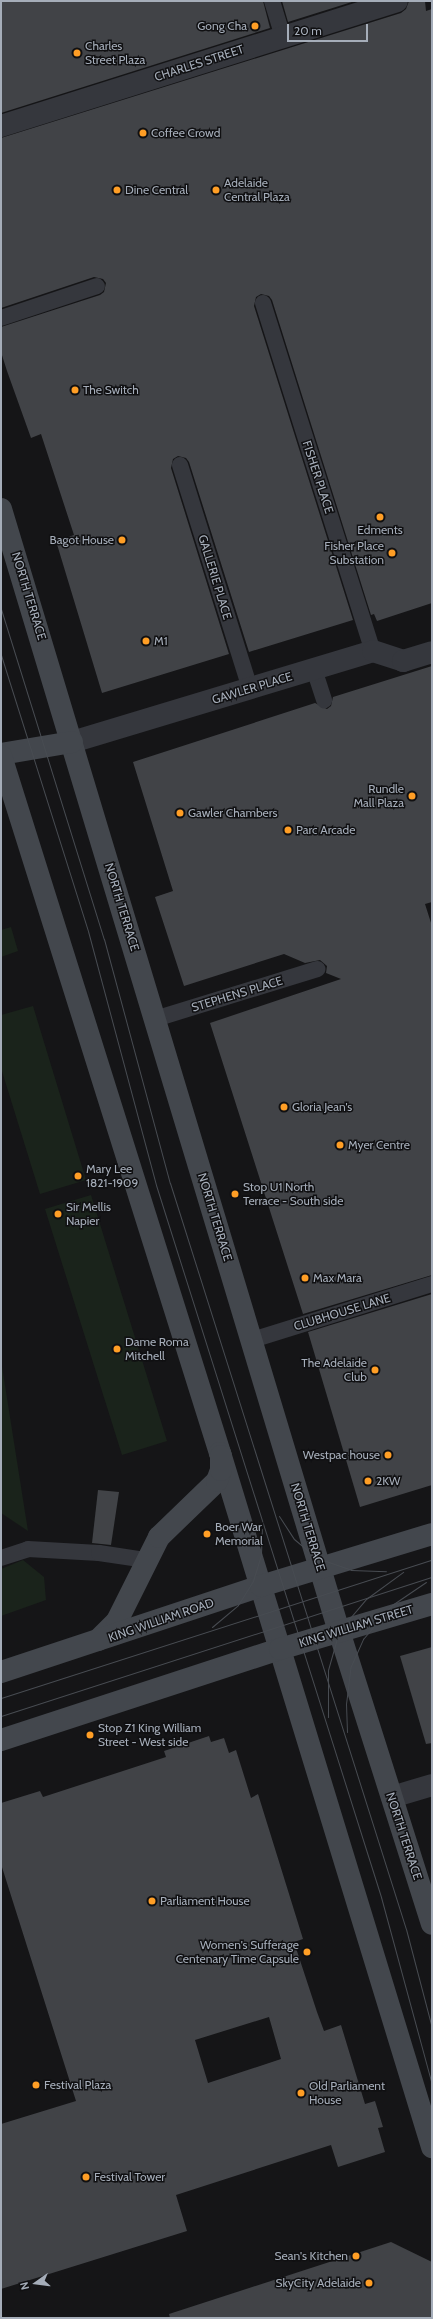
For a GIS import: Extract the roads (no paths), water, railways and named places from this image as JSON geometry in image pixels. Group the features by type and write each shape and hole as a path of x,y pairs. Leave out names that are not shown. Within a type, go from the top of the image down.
{"main road":[{"name":"NORTH TERRACE","path":"1,508 340,1632 432,1924"},
{"path":"72,742 1,755 220,1453 432,2147"},
{"path":"93,1643 117,1621 146,1560 165,1530 217,1481 221,1470 220,1453"},
{"path":"321,1568 432,1534"},
{"name":"KING WILLIAM ROAD","path":"1,1672 93,1643 261,1586 321,1568"},
{"name":"KING WILLIAM STREET","path":"280,1649 432,1604"},
{"path":"1,1740 280,1649"}],"street":[{"name":"CHARLES STREET","path":"1,126 397,1"},
{"path":"373,651 403,661 432,652"},
{"name":"GAWLER PLACE","path":"72,742 373,651"},
{"path":"392,1797 432,1785"}],"lane":[{"path":"272,1 283,37"},
{"path":"1,318 97,286"},
{"name":"FISHER PLACE","path":"263,303 373,651"},
{"name":"GALLERIE PLACE","path":"180,465 250,689"},
{"path":"314,669 324,700"},
{"name":"STEPHENS PLACE","path":"156,1019 318,969"},
{"name":"CLUBHOUSE LANE","path":"252,1340 432,1284"},
{"path":"2,1555 28,1549 99,1553 146,1560"}],"tram line":[{"path":"1,609 104,939 170,1183 406,1929 432,2028"},
{"path":"1,655 88,931 156,1185 381,1897 432,2085"},
{"path":"279,1516 294,1539 317,1558 351,1570 386,1571"},
{"path":"212,1627 238,1605 253,1581 261,1554 262,1529"},
{"path":"1,1698 432,1560"},
{"path":"328,1717 328,1670 339,1631 366,1599 403,1572"},
{"path":"1,1716 432,1577"},
{"path":"347,1732 346,1704 351,1666 363,1639 392,1605 426,1582"}],"place":[{"name":"Gong Cha","path":"255,26"},
{"name":"Charles Street Plaza","path":"77,53"},
{"name":"Coffee Crowd","path":"143,133"},
{"name":"Dine Central","path":"117,190"},
{"name":"Adelaide Central Plaza","path":"216,190"},
{"name":"The Switch","path":"75,390"},
{"name":"Edments","path":"380,517"},
{"name":"Bagot House","path":"122,540"},
{"name":"Fisher Place Substation","path":"392,553"},
{"name":"M1","path":"146,641"},
{"name":"Rundle Mall Plaza","path":"412,796"},
{"name":"Gawler Chambers","path":"180,813"},
{"name":"Parc Arcade","path":"288,830"},
{"name":"Gloria Jean's","path":"284,1107"},
{"name":"Myer Centre","path":"340,1145"},
{"name":"Mary Lee 1821-1909","path":"78,1176"},
{"name":"Stop U1 North Terrace - South side","path":"235,1194"},
{"name":"Sir Mellis Napier","path":"58,1214"},
{"name":"Max Mara","path":"305,1278"},
{"name":"Dame Roma Mitchell","path":"117,1349"},
{"name":"The Adelaide Club","path":"375,1370"},
{"name":"Westpac house","path":"388,1455"},
{"name":"2KW","path":"368,1481"},
{"name":"Boer War Memorial","path":"207,1534"},
{"name":"Stop Z1 King William Street - West side","path":"90,1735"},
{"name":"Parliament House","path":"152,1901"},
{"name":"Women's Sufferage Centenary Time Capsule","path":"307,1952"},
{"name":"Festival Plaza","path":"36,2085"},
{"name":"Old Parliament House","path":"301,2093"},
{"name":"Festival Tower","path":"86,2177"},
{"name":"Sean's Kitchen","path":"356,2256"},
{"name":"SkyCity Adelaide","path":"369,2283"}]}
